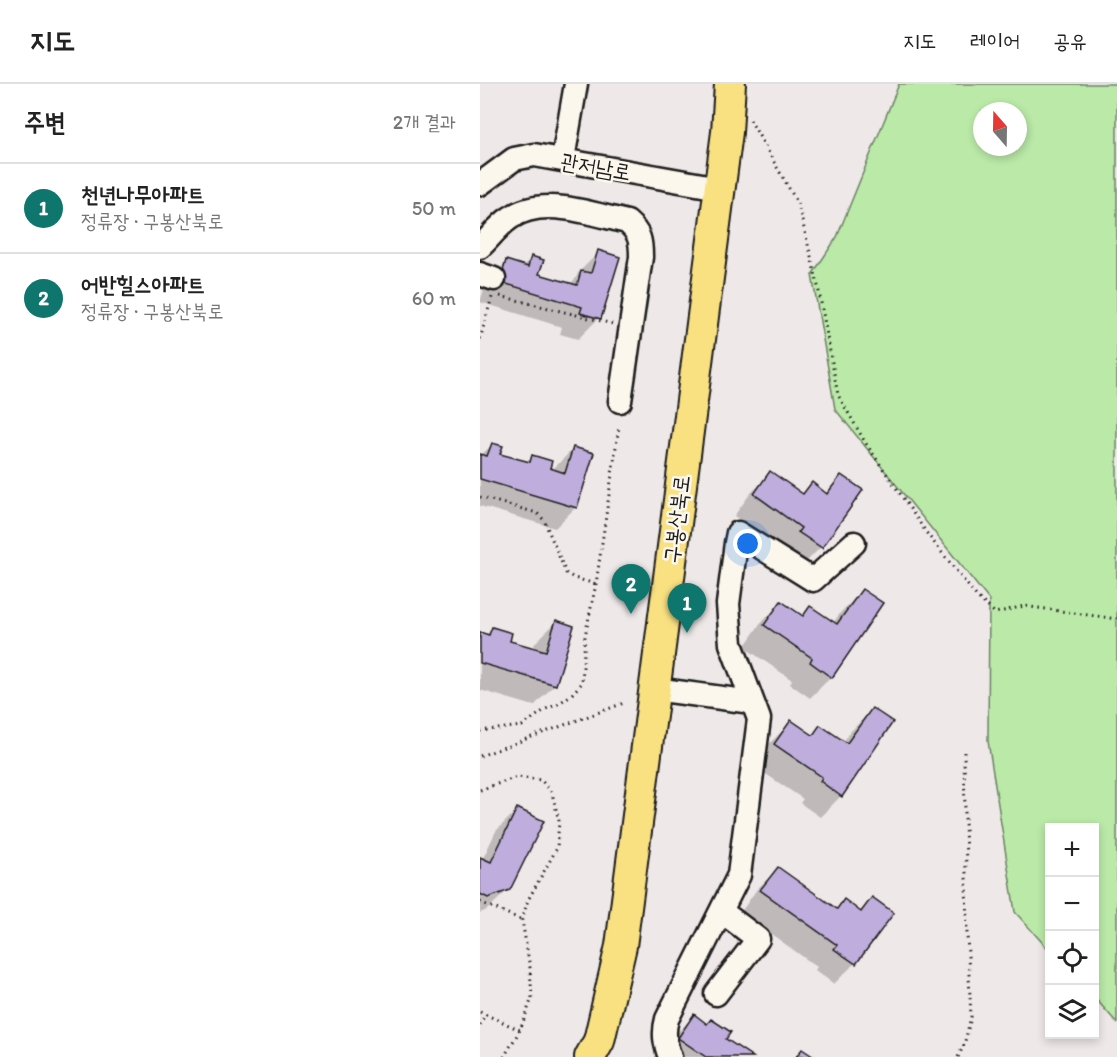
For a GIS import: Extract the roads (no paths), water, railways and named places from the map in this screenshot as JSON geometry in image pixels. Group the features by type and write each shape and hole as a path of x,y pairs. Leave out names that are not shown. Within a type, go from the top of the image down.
{"main road":[{"name":"구봉산북로","path":"590,1057 599,1041 621,946 727,132 730,84"}],"street":[{"path":"563,159 576,84"},
{"name":"관저남로","path":"480,184 514,159 534,155 719,188"},
{"path":"480,247 516,214 548,205 627,222 637,230 641,241 641,257 620,401"},
{"path":"670,1057 664,1029 667,1019 739,875 759,719 730,644 728,604 738,533 813,580 854,543"},
{"path":"654,689 752,702"},
{"path":"716,994 758,939 721,910"}],"place":[{"name":"어반힐스아파트","path":"631,614"},
{"name":"천년나무아파트","path":"687,633"}]}
